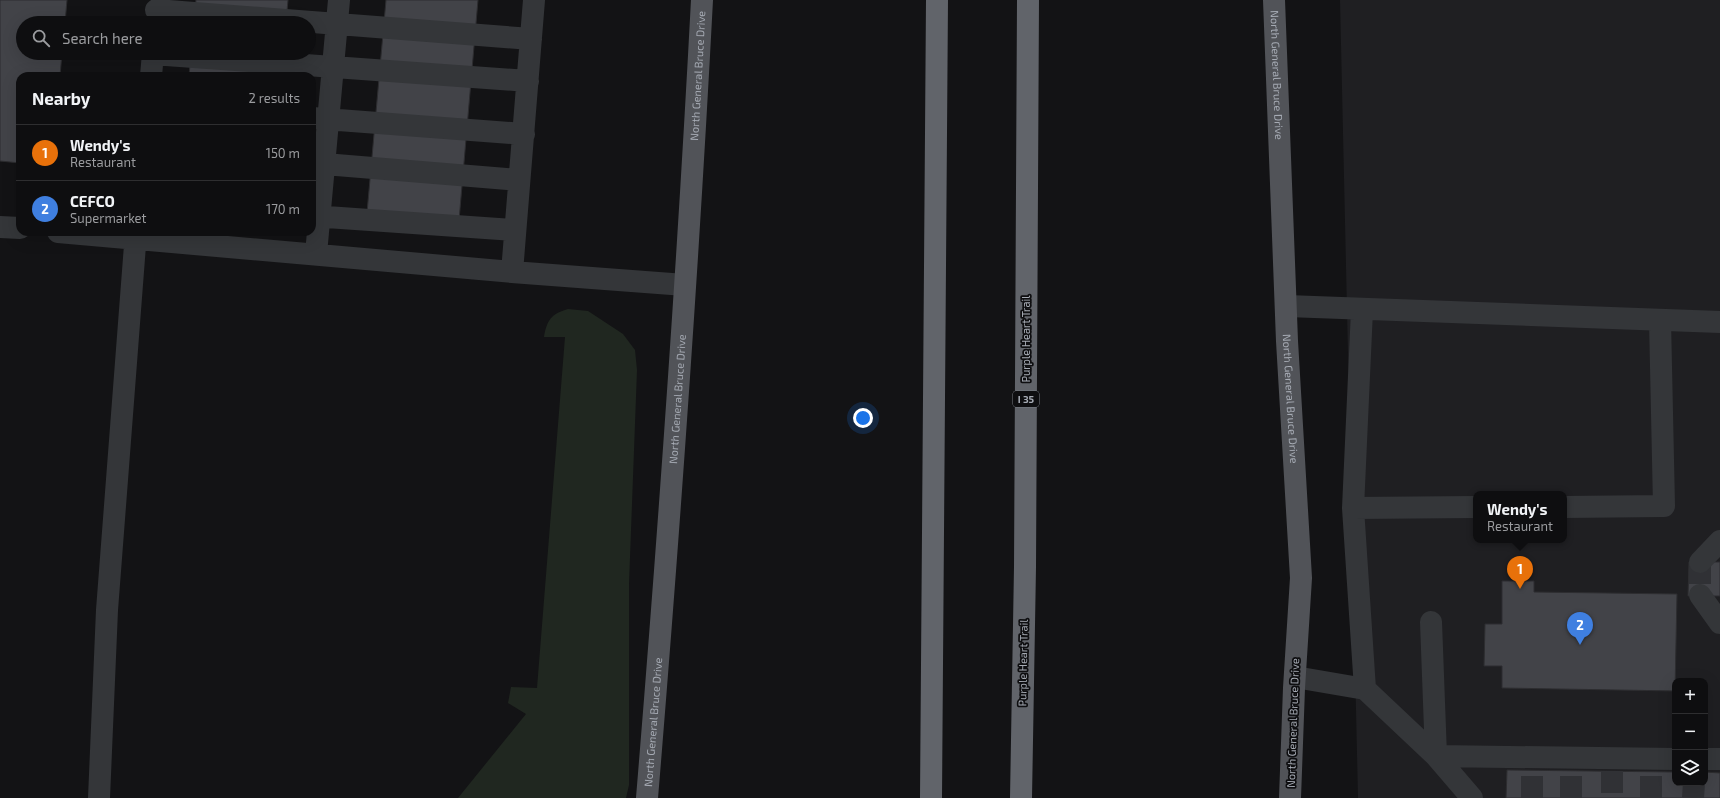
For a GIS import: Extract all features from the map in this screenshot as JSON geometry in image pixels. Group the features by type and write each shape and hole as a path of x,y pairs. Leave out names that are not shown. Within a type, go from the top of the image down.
{"highway":[{"path":"931,798 937,0"},
{"name":"Purple Heart Trail","path":"1021,798 1025,567 1028,0"}],"main road":[{"name":"North General Bruce Drive","path":"647,798 665,589 702,0"},
{"name":"North General Bruce Drive","path":"1274,0 1287,306 1287,341 1301,578 1290,798"}],"lane":[{"path":"316,254 320,118 333,67 339,0"},
{"path":"512,272 534,0"},
{"path":"156,11 226,16"},
{"path":"316,22 531,39"},
{"path":"151,72 152,60"},
{"path":"236,60 528,81"},
{"path":"320,118 524,134"},
{"path":"318,164 519,180"},
{"path":"316,216 515,230"},
{"path":"0,226 16,228"},
{"path":"99,798 107,610 136,236 512,272 685,285"},
{"path":"1287,306 1362,310 1720,322"},
{"path":"1362,310 1353,508 1365,689"},
{"path":"1567,507 1664,506 1660,320"},
{"path":"1353,508 1473,507"},
{"path":"1700,562 1720,541"},
{"path":"1700,596 1720,623"},
{"path":"1431,622 1436,756"},
{"path":"1295,677 1365,689 1436,756 1472,798"},
{"path":"1436,756 1532,764 1571,765 1651,765 1672,760"},
{"path":"1708,759 1720,759"}],"shaded area":[{"path":"1340,0 1720,0 1720,798 1358,798"},
{"path":"568,309 588,311 623,334 635,350 637,370 629,584 629,785 626,798 458,798 526,714 508,703 511,687 537,688 565,337 544,337 548,322 551,318"}],"building":[{"path":"0,0 67,0 66,16 16,16 16,60 61,60 60,72 16,72 16,163 0,161"},
{"path":"196,0 288,0 287,16 195,16"},
{"path":"386,0 478,0 458,232 366,224"},
{"path":"190,60 282,60 281,72 189,72"},
{"path":"1689,562 1720,562 1720,596 1688,596"},
{"path":"1502,581 1534,581 1534,592 1677,594 1675,678 1672,678 1672,691 1502,688 1502,666 1484,666 1485,624 1502,624"},
{"path":"1507,770 1672,772 1672,786 1708,786 1708,772 1720,773 1720,798 1506,798"}],"tunnel":[{"path":"1700,562 1700,595"},
{"path":"1532,770 1532,798"},
{"path":"1571,771 1571,798"},
{"path":"1612,771 1612,798"},
{"path":"1651,772 1651,798"},
{"path":"1693,798 1694,786"}],"place":[{"name":"Wendy's","path":"1520,589"},
{"name":"CEFCO","path":"1580,645"}]}
